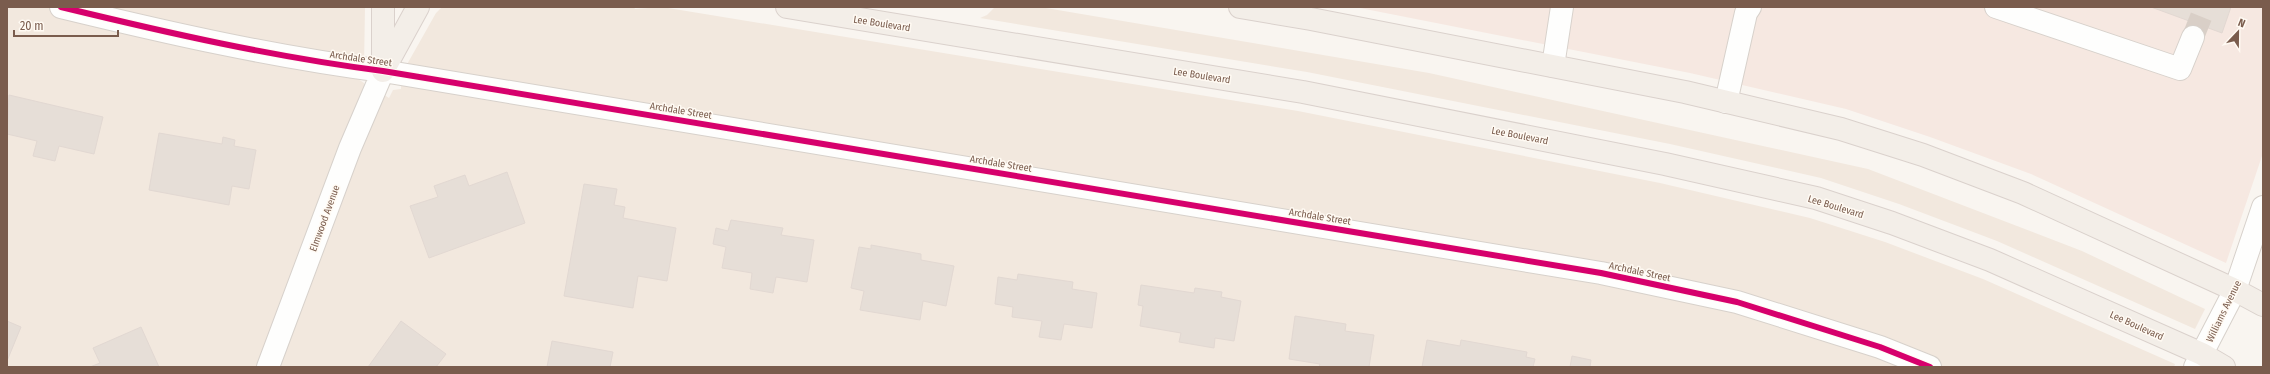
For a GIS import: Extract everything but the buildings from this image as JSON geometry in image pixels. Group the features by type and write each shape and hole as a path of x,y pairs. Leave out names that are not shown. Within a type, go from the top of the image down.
{"main road":[{"path":"383,7 383,71"},
{"path":"383,71 418,7"},
{"name":"Lee Boulevard","path":"787,7 1303,92 1665,164 1816,198 1892,223 1990,260 2198,361 2224,367"},
{"path":"1240,7 1312,13 1841,128 1923,155 2023,193 2235,290 2263,306"}],"street":[{"name":"Archdale Street","path":"61,7 196,39 318,62 383,71 1601,273 1737,302 1880,347 1930,367"},
{"path":"1553,66 1562,7"},
{"path":"1726,102 1746,13 1750,7"},
{"path":"1996,7 2180,69 2193,38"},
{"name":"Elmwood Avenue","path":"268,367 350,148 383,71"},
{"name":"Williams Avenue","path":"2198,361 2235,290 2263,207"}],"shaded area":[{"path":"7,7 365,7 364,67 358,79 364,83 364,92 378,91 389,98 393,90 401,89 401,75 436,13 442,7 634,7 635,9 662,7 1298,111 1660,183 1810,218 1885,242 1983,279 2175,364 2174,367 7,367"},
{"path":"995,7 1040,7 1429,73 1868,169 2082,251 2205,309 2195,329 1997,241 1899,204 1821,178 1670,144 1307,72 980,18 987,15"},
{"path":"1355,7 2263,7 2263,153 2226,263 2031,174 1930,137 1846,109 1690,73"}],"tunnel":[{"path":"2193,37 2205,7"}],"cycle path":[{"path":"61,7 181,35 302,59 383,71 1601,273 1737,302 1880,347 1930,367"}]}
